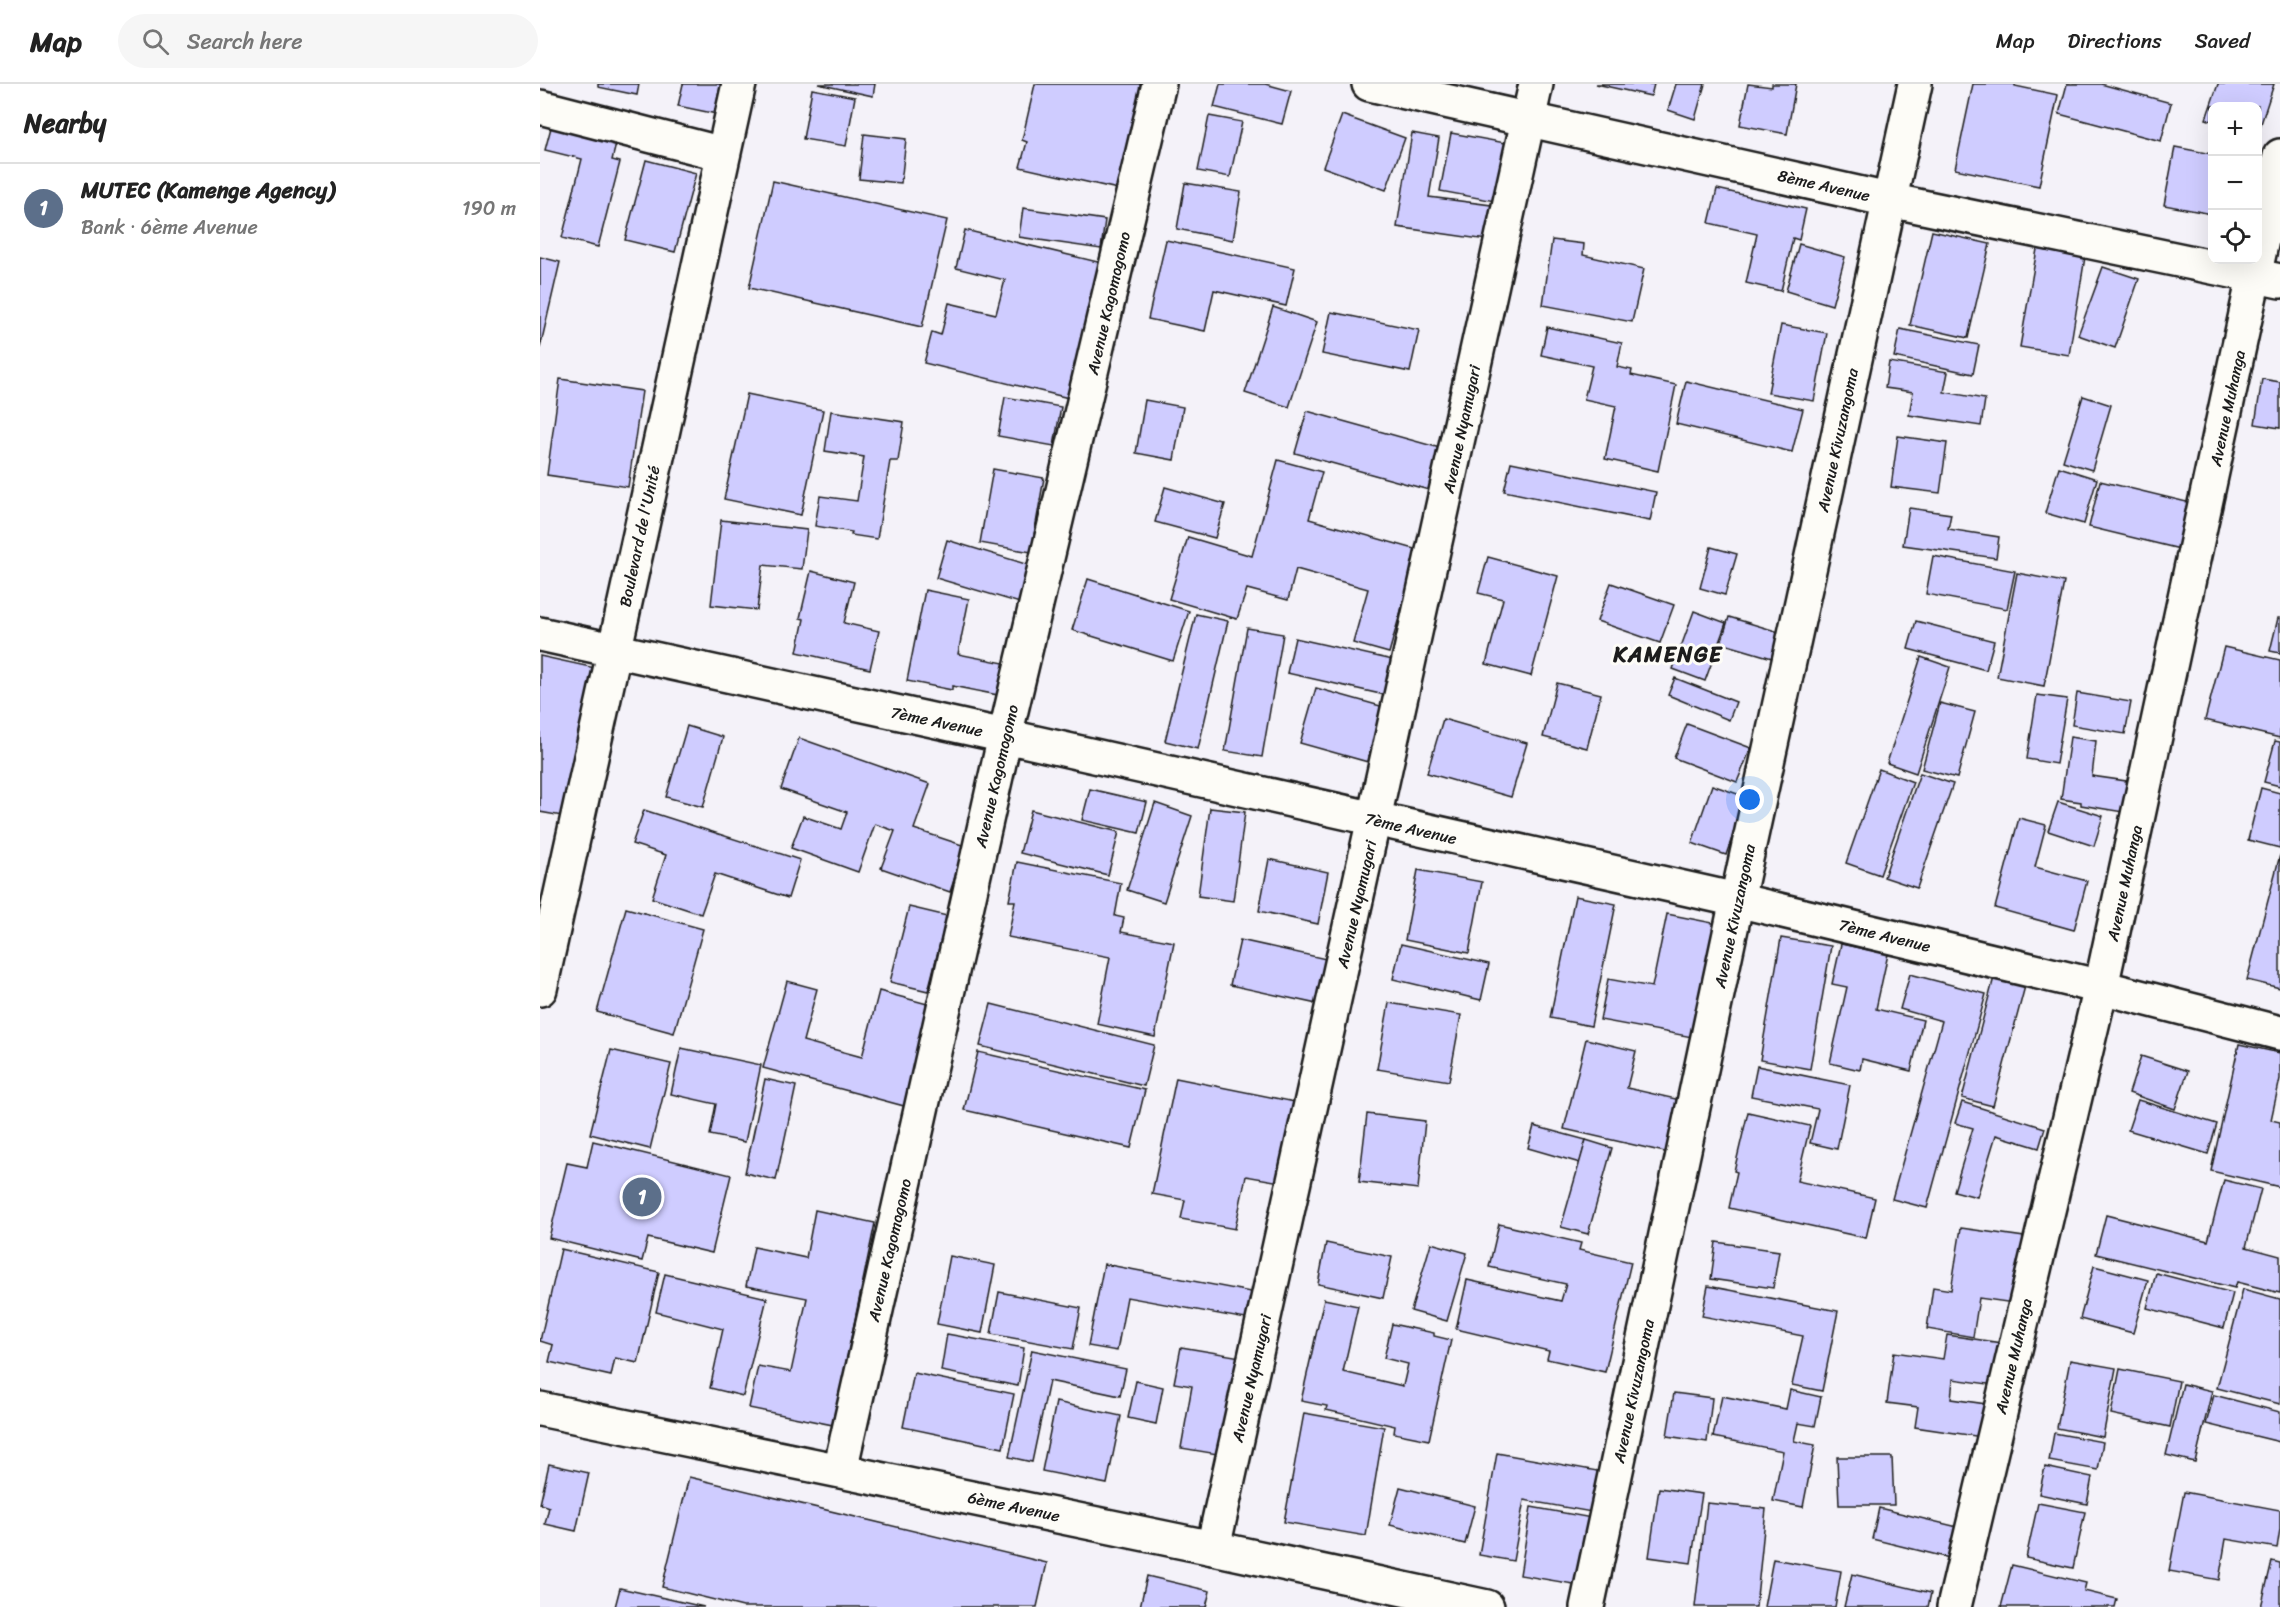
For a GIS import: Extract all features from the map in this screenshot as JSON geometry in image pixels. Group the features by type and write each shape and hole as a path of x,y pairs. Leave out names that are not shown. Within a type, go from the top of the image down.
{"street":[{"name":"Boulevard de l'Unité","path":"540,989 739,84"},
{"name":"Avenue Kagomogomo","path":"840,1470 1005,736 1159,84"},
{"name":"8ème Avenue","path":"1369,84 1889,200 2268,279"},
{"name":"Avenue Nyamugari","path":"1213,1548 1536,84"},
{"name":"Avenue Kivuzangoma","path":"1587,1607 1737,900 1915,84"},
{"path":"540,107 723,154"},
{"name":"Avenue Muhanga","path":"1954,1607 2268,279 2280,156"},
{"name":"7ème Avenue","path":"540,634 1737,900 2101,987 2280,1033"},
{"name":"6ème Avenue","path":"540,1409 1487,1607"}],"building":[{"path":"598,84 639,84 637,95 598,87"},
{"path":"683,84 723,84 717,114 678,106"},
{"path":"818,84 875,84 873,96"},
{"path":"1035,84 1157,84 1118,189 1020,167 1027,142 1022,140"},
{"path":"1220,84 1265,84 1291,91 1282,124 1214,107"},
{"path":"1596,84 1654,84 1651,96"},
{"path":"1676,84 1705,84 1695,119 1668,110"},
{"path":"1748,84 1772,87 1772,84 1796,84 1787,134 1740,125"},
{"path":"1973,84 2015,84 2015,86 2058,95 2039,186 1955,169"},
{"path":"2067,84 2101,84 2171,103 2161,141 2059,114"},
{"path":"2218,84 2274,84 2262,121 2262,102 2212,102"},
{"path":"812,89 855,97 846,146 803,139"},
{"path":"1342,115 1405,138 1386,190 1323,167"},
{"path":"1209,116 1242,122 1230,177 1198,171"},
{"path":"553,120 618,136 612,160 620,162 598,247 562,238 582,159 545,150"},
{"path":"1412,133 1439,138 1429,197 1499,206 1494,241 1397,227"},
{"path":"1451,133 1511,144 1500,202 1440,191"},
{"path":"864,134 906,139 901,183 859,179"},
{"path":"2175,147 2208,153 2208,213 2164,205"},
{"path":"646,160 696,173 675,252 625,240"},
{"path":"2262,164 2266,164 2262,184"},
{"path":"773,181 947,220 922,327 749,288"},
{"path":"1185,183 1241,192 1233,240 1177,229"},
{"path":"1717,189 1806,209 1799,240 1793,238 1781,291 1746,283 1757,234 1709,223"},
{"path":"1023,208 1105,220 1101,249 1019,237"},
{"path":"965,230 1106,264 1073,399 924,363 932,332 941,335 949,303 996,314 1005,280 956,268"},
{"path":"1932,231 1990,244 1968,338 1910,325"},
{"path":"1166,240 1295,268 1286,306 1214,290 1205,331 1148,319"},
{"path":"1552,240 1584,244 1583,255 1644,269 1632,322 1543,305"},
{"path":"1799,244 1845,257 1832,305 1786,291"},
{"path":"2037,249 2085,257 2069,355 2020,347"},
{"path":"540,257 560,262 540,348"},
{"path":"2103,267 2139,279 2115,348 2078,335"},
{"path":"1273,307 1317,322 1289,407 1245,393"},
{"path":"1331,312 1419,330 1410,372 1322,354"},
{"path":"1781,325 1827,333 1814,401 1768,393"},
{"path":"1547,327 1622,343 1617,367 1632,370 1631,375 1676,385 1658,471 1605,459 1616,406 1584,399 1592,366 1541,355"},
{"path":"1900,329 1979,345 1973,374 1894,357"},
{"path":"1889,362 1948,372 1944,392 1985,399 1981,426 1909,415 1913,392 1885,388"},
{"path":"560,379 642,391 628,487 547,475"},
{"path":"2262,379 2280,382 2280,428 2255,424"},
{"path":"1686,381 1803,409 1792,452 1676,424"},
{"path":"747,394 823,410 801,515 724,499"},
{"path":"2083,396 2111,405 2092,470 2063,461"},
{"path":"1005,397 1061,407 1054,446 998,436"},
{"path":"1145,400 1183,407 1174,460 1136,453"},
{"path":"831,411 904,422 898,461 890,461 877,539 815,526 820,496 857,501 864,457 825,451"},
{"path":"1307,411 1440,448 1429,490 1295,453"},
{"path":"1898,436 1947,443 1940,493 1891,487"},
{"path":"1278,460 1322,472 1309,519 1418,550 1389,653 1353,643 1368,589 1296,569 1288,600 1247,589 1237,619 1169,599 1188,537 1252,556"},
{"path":"1511,462 1656,492 1650,521 1504,491"},
{"path":"2059,467 2097,479 2084,524 2045,513"},
{"path":"993,469 1044,478 1031,552 980,543"},
{"path":"2100,481 2195,504 2184,550 2089,527"},
{"path":"1165,487 1225,504 1215,538 1155,522"},
{"path":"1909,508 1951,514 1948,529 1999,537 1996,558 1903,545"},
{"path":"721,520 807,530 802,569 763,565 757,610 711,605"},
{"path":"947,540 1042,569 1030,606 936,578"},
{"path":"1711,547 1737,554 1725,595 1700,588"},
{"path":"1933,556 2015,571 2007,609 1926,594"},
{"path":"1488,557 1558,576 1531,676 1486,664 1503,599 1478,593"},
{"path":"811,571 854,582 844,623 879,631 870,669 797,652 804,619 800,618"},
{"path":"2017,573 2064,582 2044,686 1997,677"},
{"path":"1088,579 1189,611 1173,661 1072,630"},
{"path":"1611,583 1674,605 1660,643 1597,621"},
{"path":"925,590 969,599 958,654 1004,663 998,695 952,686 952,690 907,681"},
{"path":"1694,611 1726,623 1705,681 1673,669"},
{"path":"1196,614 1228,621 1198,749 1165,741"},
{"path":"1729,617 1779,632 1772,658 1721,643"},
{"path":"2278,618 2280,618 2280,653 2270,651"},
{"path":"1916,621 1994,641 1986,670 1908,649"},
{"path":"1247,628 1283,634 1262,757 1225,751"},
{"path":"1295,638 1393,660 1385,695 1287,673"},
{"path":"2224,647 2280,660 2280,738 2205,720"},
{"path":"540,656 595,668 562,816 540,812"},
{"path":"1921,657 1950,667 1916,773 1887,763"},
{"path":"1675,678 1736,702 1729,720 1668,695"},
{"path":"1557,683 1601,694 1587,748 1543,737"},
{"path":"1316,688 1384,707 1368,762 1300,743"},
{"path":"2077,693 2131,702 2125,734 2072,725"},
{"path":"2037,695 2067,699 2056,764 2027,759"},
{"path":"1940,703 1975,712 1957,778 1922,769"},
{"path":"1443,719 1527,743 1511,797 1427,773"},
{"path":"1687,724 1751,748 1737,782 1674,758"},
{"path":"687,726 723,737 703,807 666,797"},
{"path":"2070,737 2096,741 2092,776 2133,782 2129,813 2081,805 2081,802 2061,799"},
{"path":"799,738 930,784 914,829 965,846 950,892 881,868 895,831 875,824 858,872 791,848 803,816 841,829 847,812 781,789"},
{"path":"2275,741 2280,742 2280,786 2264,782"},
{"path":"1879,769 1913,782 1880,875 1846,863"},
{"path":"1920,773 1953,784 1917,888 1884,877"},
{"path":"1712,785 1746,797 1726,855 1692,843"},
{"path":"2261,788 2280,793 2280,848 2248,840"},
{"path":"1090,789 1147,802 1139,833 1082,820"},
{"path":"2058,802 2103,816 2094,846 2048,831"},
{"path":"1155,803 1192,816 1164,902 1127,890"},
{"path":"1210,808 1245,812 1233,901 1198,896"},
{"path":"644,810 800,860 788,898 715,874 701,914 652,898 666,855 632,844"},
{"path":"1031,810 1119,832 1108,875 1020,853"},
{"path":"2019,818 2046,825 2035,867 2087,881 2074,930 1995,908"},
{"path":"2280,855 2280,988 2247,980"},
{"path":"1269,859 1328,872 1318,924 1259,911"},
{"path":"1017,862 1121,883 1115,916 1124,918 1121,932 1174,942 1155,1037 1097,1024 1110,957 1008,937 1015,901 1009,901"},
{"path":"1418,870 1482,882 1469,953 1405,940"},
{"path":"1575,896 1616,904 1591,1026 1550,1018"},
{"path":"909,907 947,916 928,991 890,982"},
{"path":"626,908 703,929 674,1033 597,1012"},
{"path":"1667,914 1723,925 1692,1037 1600,1020 1608,979 1652,987"},
{"path":"1781,938 1831,946 1810,1069 1760,1060"},
{"path":"1240,940 1326,959 1317,1004 1230,985"},
{"path":"1401,944 1489,964 1481,1000 1393,979"},
{"path":"1841,944 1888,954 1876,1009 1923,1020 1911,1071 1862,1059 1860,1070 1830,1063 1847,987 1832,984"},
{"path":"1997,966 2028,975 1993,1106 1962,1098"},
{"path":"1910,974 1986,994 1927,1208 1892,1199 1942,1021 1900,1009"},
{"path":"787,981 817,989 803,1041 862,1057 879,991 931,1005 904,1106 763,1068"},
{"path":"1389,1003 1461,1015 1449,1081 1377,1069"},
{"path":"991,1004 1154,1045 1144,1086 980,1046"},
{"path":"1586,1039 1636,1051 1627,1088 1689,1102 1678,1155 1564,1129"},
{"path":"2239,1044 2280,1053 2280,1079 2271,1120 2280,1122 2280,1187 2211,1171"},
{"path":"681,1048 761,1065 745,1142 710,1135 716,1104 671,1094"},
{"path":"611,1050 671,1064 650,1149 590,1134"},
{"path":"978,1052 1145,1090 1131,1148 964,1110"},
{"path":"2141,1056 2188,1071 2175,1109 2129,1093"},
{"path":"1757,1066 1850,1085 1837,1149 1810,1143 1818,1109 1751,1096"},
{"path":"1176,1078 1295,1102 1280,1182 1246,1176 1235,1229 1181,1219 1185,1200 1152,1194"},
{"path":"765,1079 796,1086 776,1180 745,1173"},
{"path":"2138,1100 2217,1124 2208,1154 2128,1130"},
{"path":"1962,1102 2045,1128 2039,1148 1996,1135 1977,1197 1954,1191 1973,1128 1955,1123"},
{"path":"1748,1112 1810,1126 1797,1181 1875,1198 1866,1238 1729,1208 1737,1172 1734,1171"},
{"path":"1367,1114 1425,1121 1418,1189 1359,1182"},
{"path":"1534,1126 1586,1140 1580,1163 1528,1148"},
{"path":"1586,1140 1612,1148 1588,1234 1561,1227"},
{"path":"593,1141 731,1175 712,1253 648,1238 642,1261 549,1238 567,1163 587,1167"},
{"path":"2224,1180 2261,1189 2246,1247 2280,1256 2280,1293 2237,1282 2235,1288 2096,1254 2106,1215 2208,1241"},
{"path":"815,1210 875,1223 833,1425 749,1408 758,1366 791,1372 807,1298 746,1286 754,1247 806,1258"},
{"path":"1499,1224 1581,1243 1579,1250 1631,1262 1605,1372 1547,1359 1549,1351 1456,1329 1467,1280 1561,1301 1566,1284 1489,1267"},
{"path":"1961,1228 2031,1238 2021,1304 1979,1298 1973,1337 1927,1329 1933,1287 1951,1290"},
{"path":"1716,1242 1779,1251 1773,1288 1711,1279"},
{"path":"1326,1243 1392,1257 1383,1298 1318,1284"},
{"path":"1431,1243 1467,1253 1447,1321 1411,1311"},
{"path":"561,1249 659,1272 638,1363 615,1358 611,1376 549,1362 553,1345 540,1341"},
{"path":"950,1256 995,1265 982,1333 937,1324"},
{"path":"1104,1264 1256,1293 1251,1320 1127,1297 1117,1351 1088,1346"},
{"path":"2094,1266 2148,1280 2133,1333 2080,1319"},
{"path":"2156,1273 2233,1293 2224,1328 2147,1308"},
{"path":"665,1274 767,1298 743,1396 710,1388 723,1329 656,1312"},
{"path":"1708,1286 1838,1311 1822,1391 1792,1385 1803,1336 1702,1316"},
{"path":"2243,1289 2280,1299 2280,1404 2217,1388"},
{"path":"999,1292 1081,1308 1073,1349 991,1334"},
{"path":"1324,1299 1358,1306 1343,1372 1403,1386 1408,1364 1384,1358 1392,1324 1434,1333 1434,1336 1451,1340 1429,1440 1394,1433 1395,1426 1326,1410 1327,1406 1301,1401"},
{"path":"947,1334 1024,1348 1018,1386 941,1371"},
{"path":"1947,1335 2008,1344 2002,1386 1953,1379 1951,1399 1986,1404 1982,1437 1915,1427 1918,1407 1887,1403 1894,1352 1943,1359"},
{"path":"1181,1347 1247,1358 1229,1456 1181,1448 1192,1386 1174,1383"},
{"path":"1032,1350 1126,1369 1120,1396 1049,1381 1032,1462 1009,1457"},
{"path":"2070,1360 2116,1368 2103,1437 2057,1428"},
{"path":"2120,1369 2179,1381 2170,1427 2111,1414"},
{"path":"914,1373 1014,1394 1003,1448 903,1427"},
{"path":"1136,1381 1163,1387 1156,1424 1128,1418"},
{"path":"2183,1384 2212,1391 2195,1462 2166,1455"},
{"path":"1790,1390 1821,1397 1815,1426 1798,1423 1794,1441 1815,1445 1803,1507 1773,1501 1783,1451 1713,1437 1722,1396 1786,1409"},
{"path":"1674,1393 1712,1398 1707,1442 1667,1436"},
{"path":"2214,1395 2280,1412 2280,1442 2206,1424"},
{"path":"1056,1402 1121,1416 1107,1484 1042,1471"},
{"path":"1304,1413 1384,1427 1366,1536 1284,1522"},
{"path":"2054,1433 2103,1442 2098,1470 2049,1461"},
{"path":"1497,1453 1603,1472 1597,1513 1524,1500 1513,1561 1479,1555"},
{"path":"1837,1457 1892,1457 1894,1505 1839,1505"},
{"path":"549,1464 589,1473 576,1531 545,1524 549,1507 540,1504"},
{"path":"2045,1467 2092,1477 2087,1504 2039,1494"},
{"path":"689,1477 1047,1563 1037,1607 743,1607 662,1587"},
{"path":"1400,1487 1475,1506 1465,1544 1390,1525"},
{"path":"1659,1488 1702,1494 1691,1563 1649,1557"},
{"path":"2184,1492 2280,1510 2277,1548 2226,1539 2219,1580 2169,1571"},
{"path":"1707,1503 1766,1509 1756,1607 1695,1607"},
{"path":"2038,1503 2085,1512 2073,1568 2026,1558"},
{"path":"1531,1507 1592,1518 1579,1585 1520,1575"},
{"path":"1879,1508 1970,1530 1962,1561 1872,1539"},
{"path":"1773,1559 1841,1571 1835,1607 1764,1607"},
{"path":"2272,1561 2280,1563 2280,1607 2261,1607"},
{"path":"2012,1565 2086,1583 2084,1591 2117,1599 2115,1607 2001,1607"},
{"path":"1852,1574 1931,1593 1928,1607 1844,1607"},
{"path":"1147,1576 1210,1591 1206,1607 1140,1607"},
{"path":"620,1588 704,1607 615,1607"}],"place":[{"name":"MUTEC (Kamenge Agency)","path":"642,1197"}],"district":[{"name":"KAMENGE","path":"1668,654"}]}
